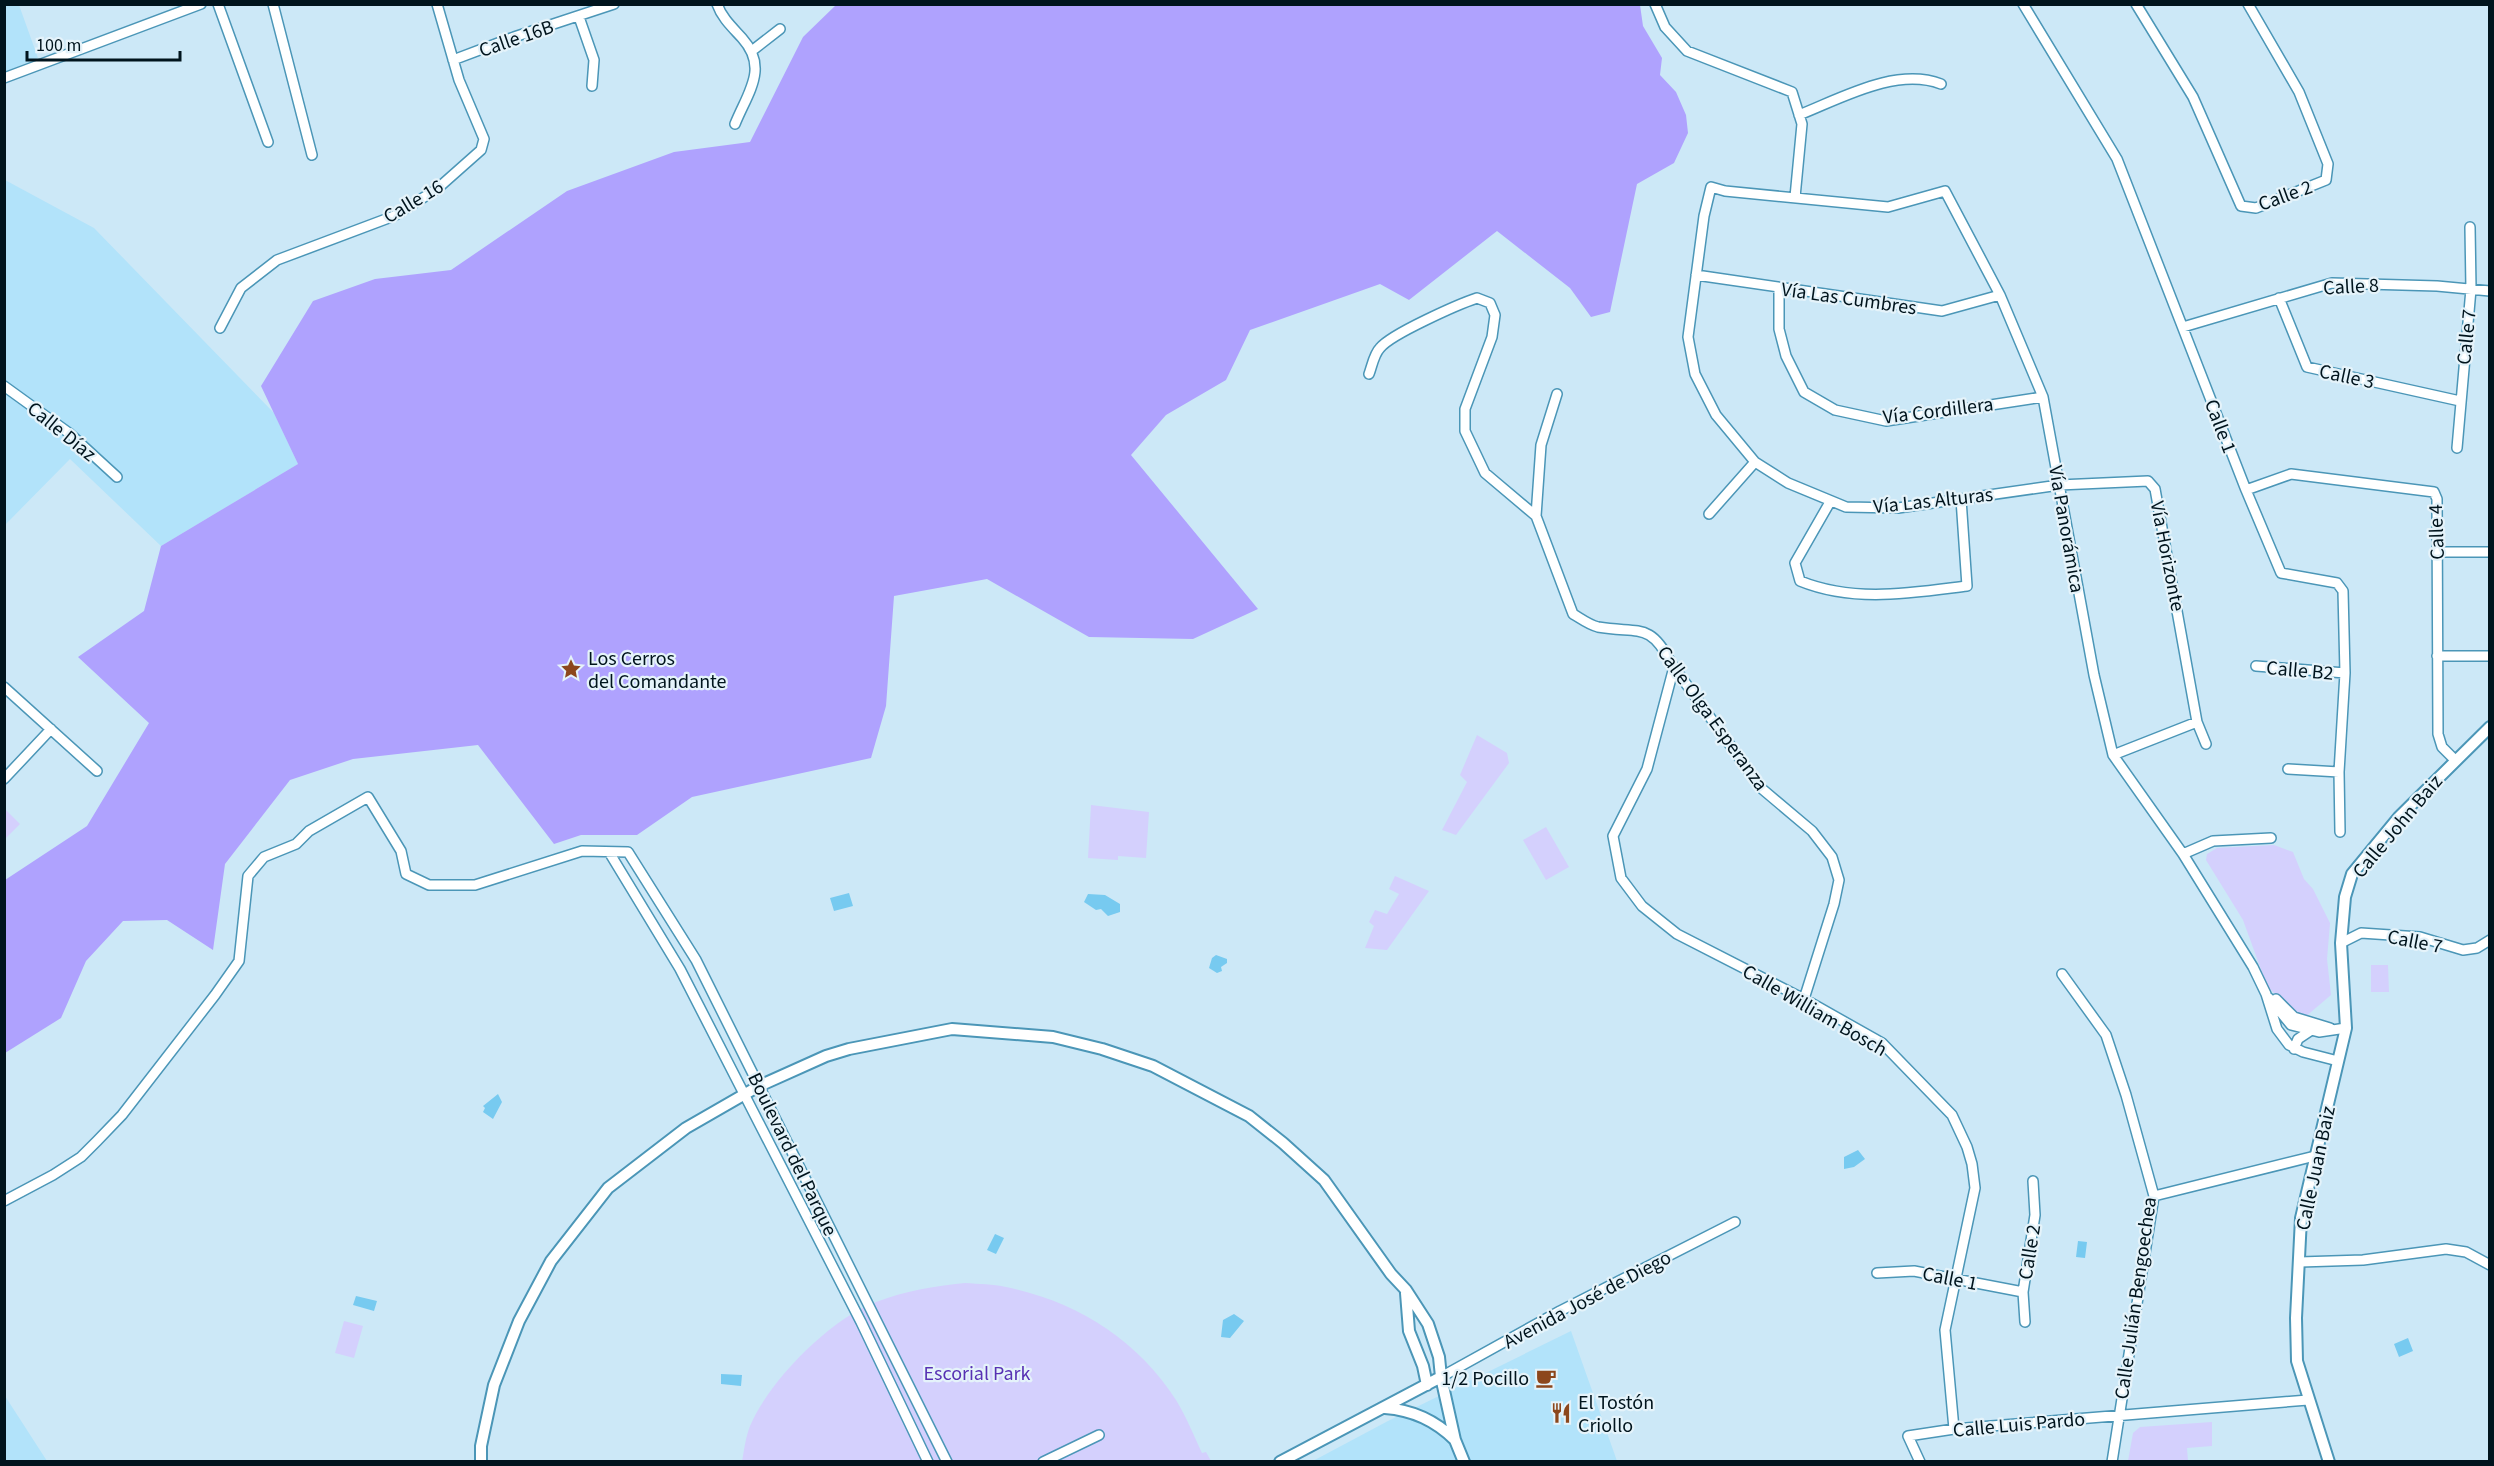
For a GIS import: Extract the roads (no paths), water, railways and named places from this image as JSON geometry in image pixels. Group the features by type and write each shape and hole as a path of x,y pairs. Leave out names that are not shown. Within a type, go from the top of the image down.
{"street":[{"path":"4,78 201,4"},
{"path":"218,4 268,142"},
{"path":"273,4 312,155"},
{"name":"Calle 16","path":"220,328 241,288 277,260 394,216 437,189 481,150 484,138 453,60 437,4"},
{"name":"Calle 16B","path":"453,60 614,4"},
{"path":"717,4 721,15 753,50 757,72 735,124"},
{"path":"1655,4 1665,27 1687,51 1792,92 1802,124 1795,198"},
{"name":"Calle 1","path":"2023,4 2117,159 2246,490 2281,573 2337,583 2343,591 2345,674 2339,772 2340,832"},
{"name":"Calle 2","path":"2136,4 2193,97 2241,206 2256,208 2326,180 2328,164 2299,92 2248,4"},
{"path":"579,17 594,60 592,86"},
{"path":"753,50 780,29"},
{"path":"1799,115 1891,80 1926,78 1941,84"},
{"name":"Vía Las Alturas","path":"1795,198 1725,192 1711,187 1704,216 1688,337 1695,374 1716,416 1755,462 1788,483 1846,507 1898,508 2059,485"},
{"name":"Vía Panorámica","path":"1795,198 1888,207 1945,191 2000,296 2043,397 2094,675 2113,755 2182,854 2253,967 2266,994 2277,1029 2294,1049"},
{"name":"Calle 7","path":"2457,448 2471,289 2470,227"},
{"name":"Vía Las Cumbres","path":"1696,275 1942,311 2000,296"},
{"name":"Calle 8","path":"2183,327 2332,283 2437,286 2490,291"},
{"name":"Vía Cordillera","path":"1779,288 1779,329 1786,356 1804,392 1835,410 1886,421 2043,397"},
{"name":"Calle Olga Esperanza","path":"1369,374 1379,348 1404,332 1461,303 1477,298 1490,303 1495,315 1492,337 1465,409 1465,431 1485,473 1536,516 1573,614 1595,626 1647,632 1662,644 1674,667 1761,788 1812,831 1832,856 1839,880 1836,896 1804,999"},
{"name":"Calle 3","path":"2279,298 2307,367 2460,401"},
{"name":"Calle Díaz","path":"4,386 69,433 117,477"},
{"path":"1536,516 1541,446 1557,394"},
{"path":"1710,514 1755,462"},
{"name":"Calle 4","path":"2246,490 2291,474 2434,492 2437,499 2438,734 2442,747 2455,760"},
{"name":"Vía Horizonte","path":"2059,485 2148,481 2155,489 2197,722 2206,744"},
{"path":"1830,502 1795,563 1800,580 1839,592 1890,596 1967,586 1961,499"},
{"path":"2489,543 2489,558"},
{"path":"2437,552 2489,552"},
{"path":"2437,656 2490,656"},
{"name":"Calle B2","path":"2256,666 2345,674"},
{"name":"Calle William Bosch","path":"1674,667 1647,769 1614,836 1621,878 1642,906 1677,934 1804,999 1882,1043 1952,1115 1967,1147 1975,1188 1945,1330 1954,1429"},
{"path":"4,687 97,771"},
{"path":"2113,755 2197,722"},
{"name":"Calle John Baiz","path":"2341,943 2345,897 2352,874 2399,817 2490,727"},
{"path":"4,779 51,729"},
{"path":"2288,769 2339,772"},
{"path":"4,1201 53,1175 81,1157 98,1141 122,1115 216,995 240,961 248,876 264,856 296,844 309,831 356,802 368,796 401,851 406,874 429,885 475,885 582,851 609,852"},
{"path":"2182,854 2213,842 2271,838"},
{"name":"Boulevard del Parque","path":"609,852 628,852 696,960 947,1461"},
{"name":"Boulevard del Parque","path":"609,852 680,969 856,1312 928,1461"},
{"name":"Calle 7","path":"2341,943 2361,933 2404,934 2463,950 2477,948 2490,940"},
{"name":"Calle Juan Baiz","path":"2329,1461 2308,1400 2296,1352 2301,1218 2346,1028 2341,943"},
{"name":"Calle Julián Bengoechea","path":"2062,974 2106,1035 2126,1095 2154,1196 2112,1461"},
{"name":"Vía Panorámica","path":"2266,994 2278,999 2294,1017 2334,1030"},
{"name":"Vía Panorámica","path":"2266,994 2291,1025 2319,1032 2346,1028"},
{"path":"481,1461 494,1385 519,1321 551,1261 608,1188 624,1173 686,1128 759,1086 841,1051 951,1029 1053,1037 1102,1049 1153,1066 1249,1116 1283,1143 1324,1180 1391,1274 1406,1290 1428,1324 1439,1357 1441,1377 1455,1440 1464,1461"},
{"path":"2310,1031 2298,1039 2294,1049 2338,1061"},
{"path":"2154,1196 2316,1156"},
{"name":"Calle 2","path":"2025,1322 2023,1293 2035,1215 2033,1182"},
{"name":"Avenida José de Diego","path":"1280,1461 1385,1408 1560,1311 1735,1222"},
{"path":"2300,1262 2363,1260 2446,1249 2466,1252 2490,1265"},
{"name":"Calle 1","path":"1877,1273 1914,1271 2023,1293"},
{"path":"1406,1290 1409,1331 1423,1366 1427,1385"},
{"name":"Calle Luis Pardo","path":"1920,1461 1908,1436 1954,1429 2308,1400"},
{"path":"1385,1408 1400,1409 1421,1415 1443,1428 1455,1440"},
{"path":"1043,1461 1100,1435"}],"place":[{"name":"Los Cerros del Comandante","path":"571,669"},
{"name":"1/2 Pocillo","path":"1546,1378"},
{"name":"El Tostón Criollo","path":"1561,1413"}],"park label":[{"name":"Escorial Park","path":"977,1373"}]}
